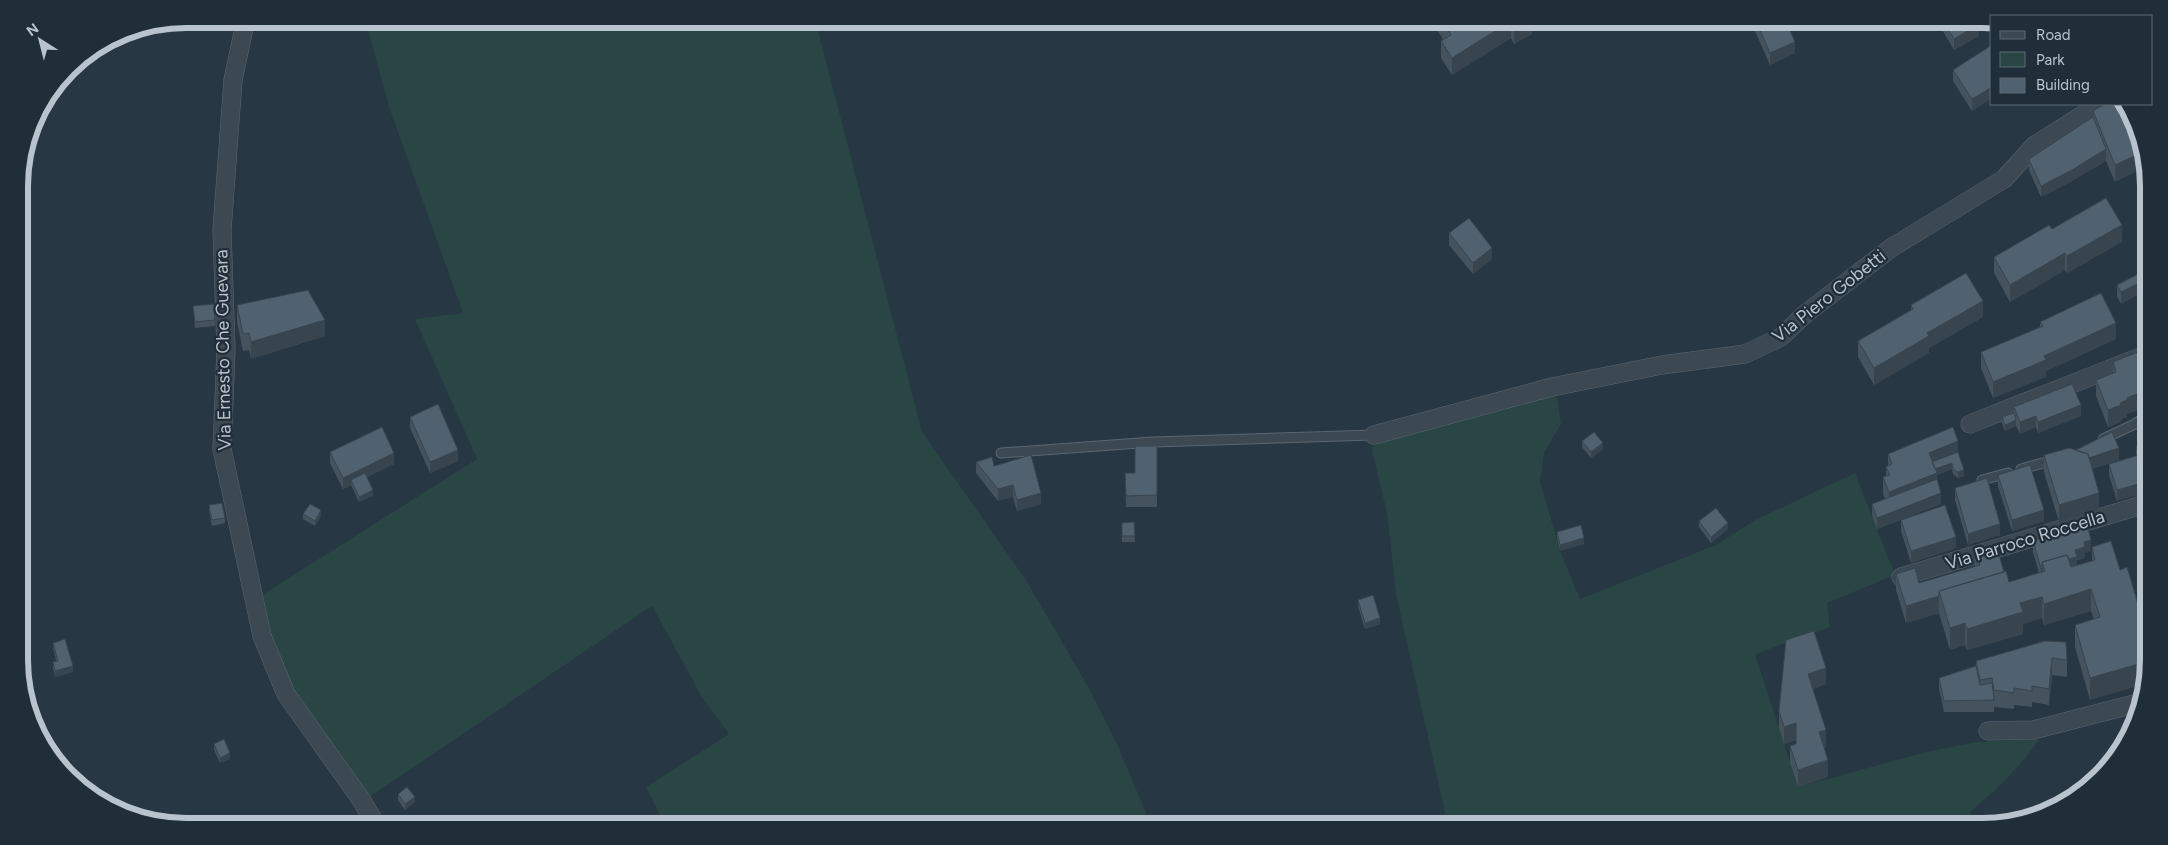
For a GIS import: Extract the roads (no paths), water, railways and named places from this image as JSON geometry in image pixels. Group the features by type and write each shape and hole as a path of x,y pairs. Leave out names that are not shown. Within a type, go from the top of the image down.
{"street":[{"name":"Via Ernesto Che Guevara","path":"244,28 233,80 222,230 226,350 222,449 262,636 286,694 360,798 371,818"},
{"name":"Via Piero Gobetti","path":"1374,435 1552,387 1662,365 1745,354 1781,337 1804,315 1891,248 2004,179 2035,145 2098,105"},
{"path":"1970,424 2140,357"},
{"name":"Via Parroco Roccella","path":"1901,577 2140,506"},
{"path":"1988,731 2033,730 2133,704"}],"lane":[{"path":"2092,444 2140,421"},
{"path":"1000,453 1153,442 1374,435"},
{"path":"1982,480 2066,456"}]}
